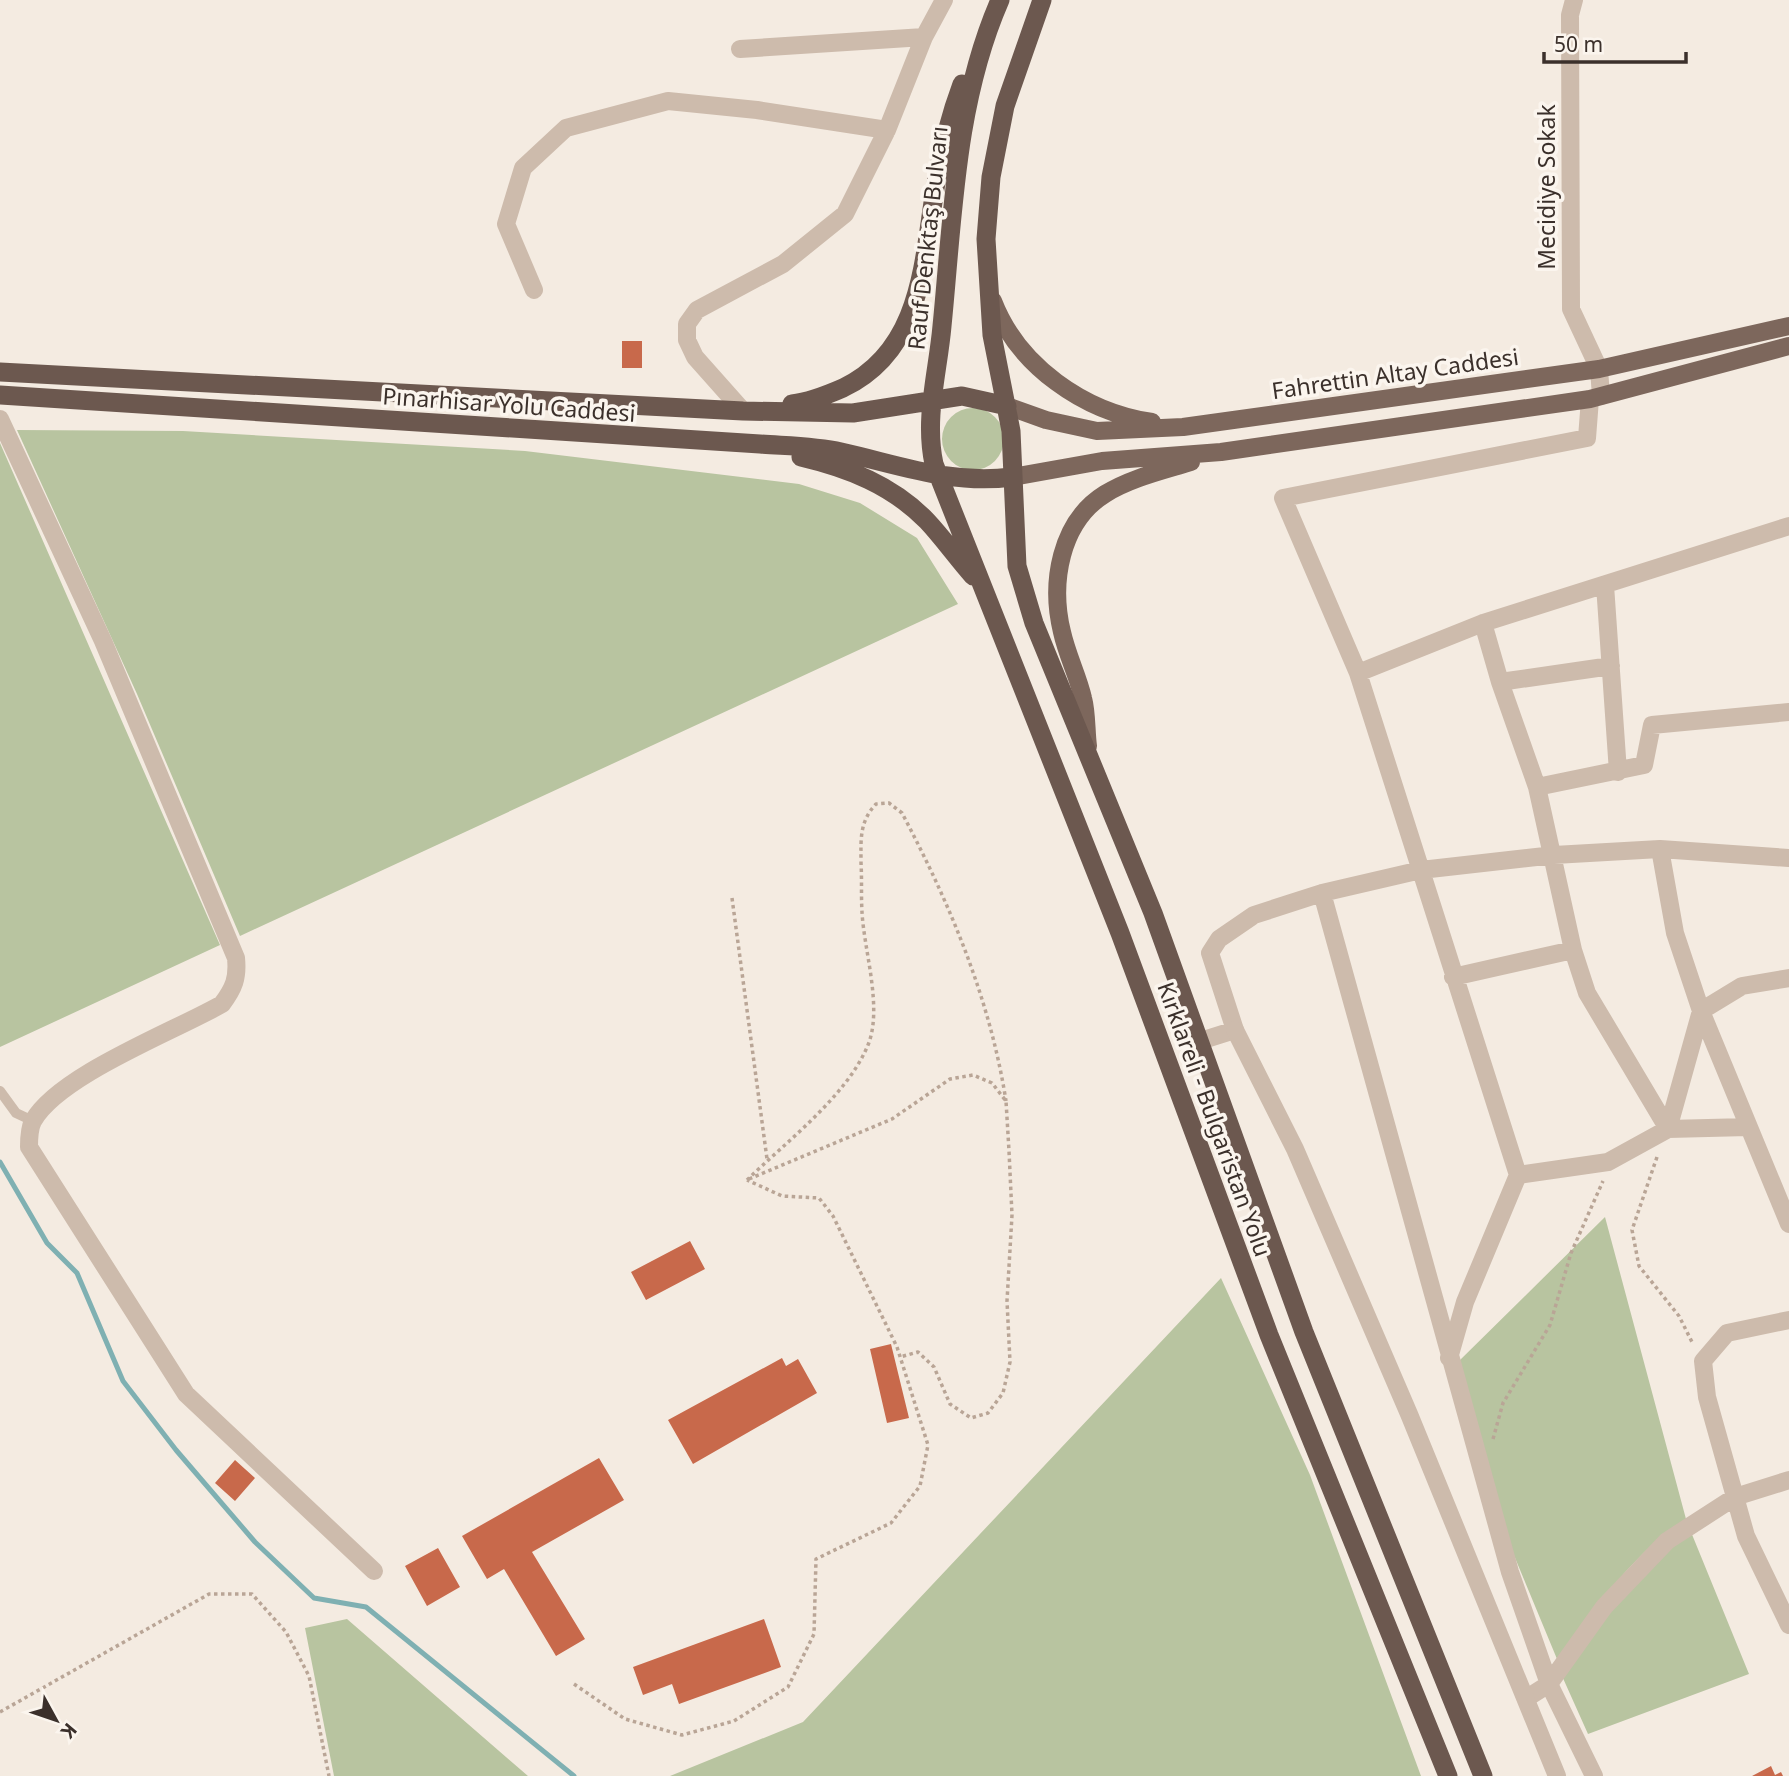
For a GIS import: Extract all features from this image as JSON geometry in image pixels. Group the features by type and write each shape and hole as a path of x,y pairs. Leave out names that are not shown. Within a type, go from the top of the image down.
{"highway":[{"name":"Rauf Denktaş Bulvarı","path":"939,477 930,435 958,154 989,27 1000,0"},
{"path":"1007,406 992,335 987,285 988,208 1005,106 1042,0"},
{"path":"743,411 798,404 832,393 869,371 895,346 905,329 919,288 951,115 964,78 989,27"},
{"name":"Pınarhisar Yolu Caddesi","path":"0,372 743,411 853,413 962,397 1007,406"},
{"name":"Pınarhisar Yolu Caddesi","path":"0,395 760,444 838,451 939,477 1012,477"},
{"name":"Kırklareli - Bulgaristan Yolu","path":"1007,406 1011,431 1017,566 1034,623 1153,913 1304,1332 1483,1776"},
{"path":"760,444 854,472 879,485 926,520 986,591"},
{"name":"Kırklareli - Bulgaristan Yolu","path":"939,477 1120,933 1269,1335 1448,1776"}],"main road":[{"path":"987,285 1001,322 1013,342 1048,376 1100,408 1134,419 1219,424"},
{"name":"Fahrettin Altay Caddesi","path":"1007,406 1046,420 1097,431 1219,424 1599,369 1789,326"},
{"path":"1012,477 1102,461 1221,453 1596,397 1789,346"},
{"path":"1088,756 1084,700 1062,634 1057,601 1057,584 1066,543 1077,520 1106,493 1221,453"}],"street":[{"name":"Rauf Denktaş Bulvarı","path":"743,411 695,357 687,341 687,324 696,310 783,264 845,214 887,130 924,37 944,0"},
{"name":"Mecidiye Sokak","path":"1574,0 1570,15 1571,309 1599,369"},
{"path":"740,48 924,37"},
{"path":"534,290 506,224 523,168 566,128 668,102 757,110 887,130"},
{"path":"1449,1357 1465,1302 1518,1175 1358,673 1283,498 1587,438 1599,369"},
{"path":"0,419 103,641 236,958 238,975 233,989 222,1004 104,1063 68,1087 33,1121 29,1147 186,1394 374,1571"},
{"path":"1358,673 1483,623 1789,526"},
{"path":"1605,585 1618,772"},
{"path":"1483,623 1500,682 1537,787 1555,855 1573,950 1587,993 1668,1129"},
{"path":"1500,682 1611,666"},
{"path":"1537,787 1644,765 1652,725 1789,712"},
{"path":"1660,849 1675,933 1701,1011 1789,1224"},
{"path":"1557,1776 1527,1698 1295,1149 1235,1030 1210,953 1219,939 1254,915 1322,893 1421,870 1555,855 1660,849 1789,858"},
{"path":"1322,893 1510,1572 1549,1684 1594,1776"},
{"path":"1453,977 1573,950"},
{"path":"1668,1129 1701,1011 1742,986 1789,978"},
{"path":"1197,1041 1235,1030"},
{"path":"1518,1175 1612,1159 1668,1129 1748,1127"},
{"path":"1789,1320 1727,1333 1703,1361 1707,1397 1746,1536 1789,1625"},
{"path":"1527,1698 1549,1684 1604,1607 1667,1541 1735,1497 1789,1480"}],"lane":[{"path":"0,1091 16,1113 33,1121"}],"path":[{"path":"747,1180 832,1097 854,1071 869,1042 873,1016 862,912 861,829 865,815 876,804 889,803 902,813 969,959 999,1056 1006,1101 1012,1215 1007,1301 1010,1362 1003,1393 988,1413 971,1419 950,1404 934,1367 918,1352 900,1357"},
{"path":"732,898 767,1160"},
{"path":"747,1180 892,1119 950,1079 973,1075 992,1083 1006,1101"},
{"path":"1668,1129 1645,1184 1632,1230 1639,1266 1679,1316 1703,1361"},
{"path":"1483,1476 1503,1403 1550,1325 1571,1253 1612,1159"},
{"path":"574,1684 625,1718 682,1735 734,1721 788,1687 814,1634 816,1559 891,1523 920,1486 928,1445 900,1357 834,1216 819,1198 782,1196 747,1180"},
{"path":"0,1712 209,1594 252,1594 286,1632 309,1676 329,1776"}],"green space":[{"path":"967,408 979,408 995,417 1002,427 1002,451 995,461 979,470 967,470 956,465 947,456 942,445 942,433 947,422 956,413"},
{"path":"17,430 183,431 525,451 799,484 860,503 917,538 958,604 240,936 137,694"},
{"path":"0,443 220,945 0,1047"},
{"path":"1605,1217 1686,1519 1632,1565 1557,1659 1508,1541 1459,1361"},
{"path":"1221,1278 1310,1475 1421,1776 670,1776 803,1722"},
{"path":"1691,1532 1749,1674 1588,1734 1562,1676 1604,1617 1636,1579 1671,1546"},
{"path":"347,1619 528,1776 334,1776 305,1628"}],"building":[{"path":"622,341 642,341 642,368 622,368"},
{"path":"690,1241 705,1269 646,1300 631,1272"},
{"path":"891,1344 909,1418 887,1423 870,1349"},
{"path":"782,1358 786,1366 798,1359 817,1393 693,1464 668,1420"},
{"path":"599,1458 624,1500 532,1552 585,1639 556,1656 504,1569 487,1579 462,1536"},
{"path":"235,1460 255,1478 235,1501 215,1483"},
{"path":"438,1548 460,1587 427,1606 405,1566"},
{"path":"764,1619 781,1667 679,1704 672,1684 643,1695 633,1667"},
{"path":"1771,1766 1775,1775 1781,1772 1783,1776 1752,1776"}],"waterway":[{"path":"0,1162 47,1243 77,1273 123,1381 176,1450 255,1542 314,1598 366,1607 574,1776"}]}
